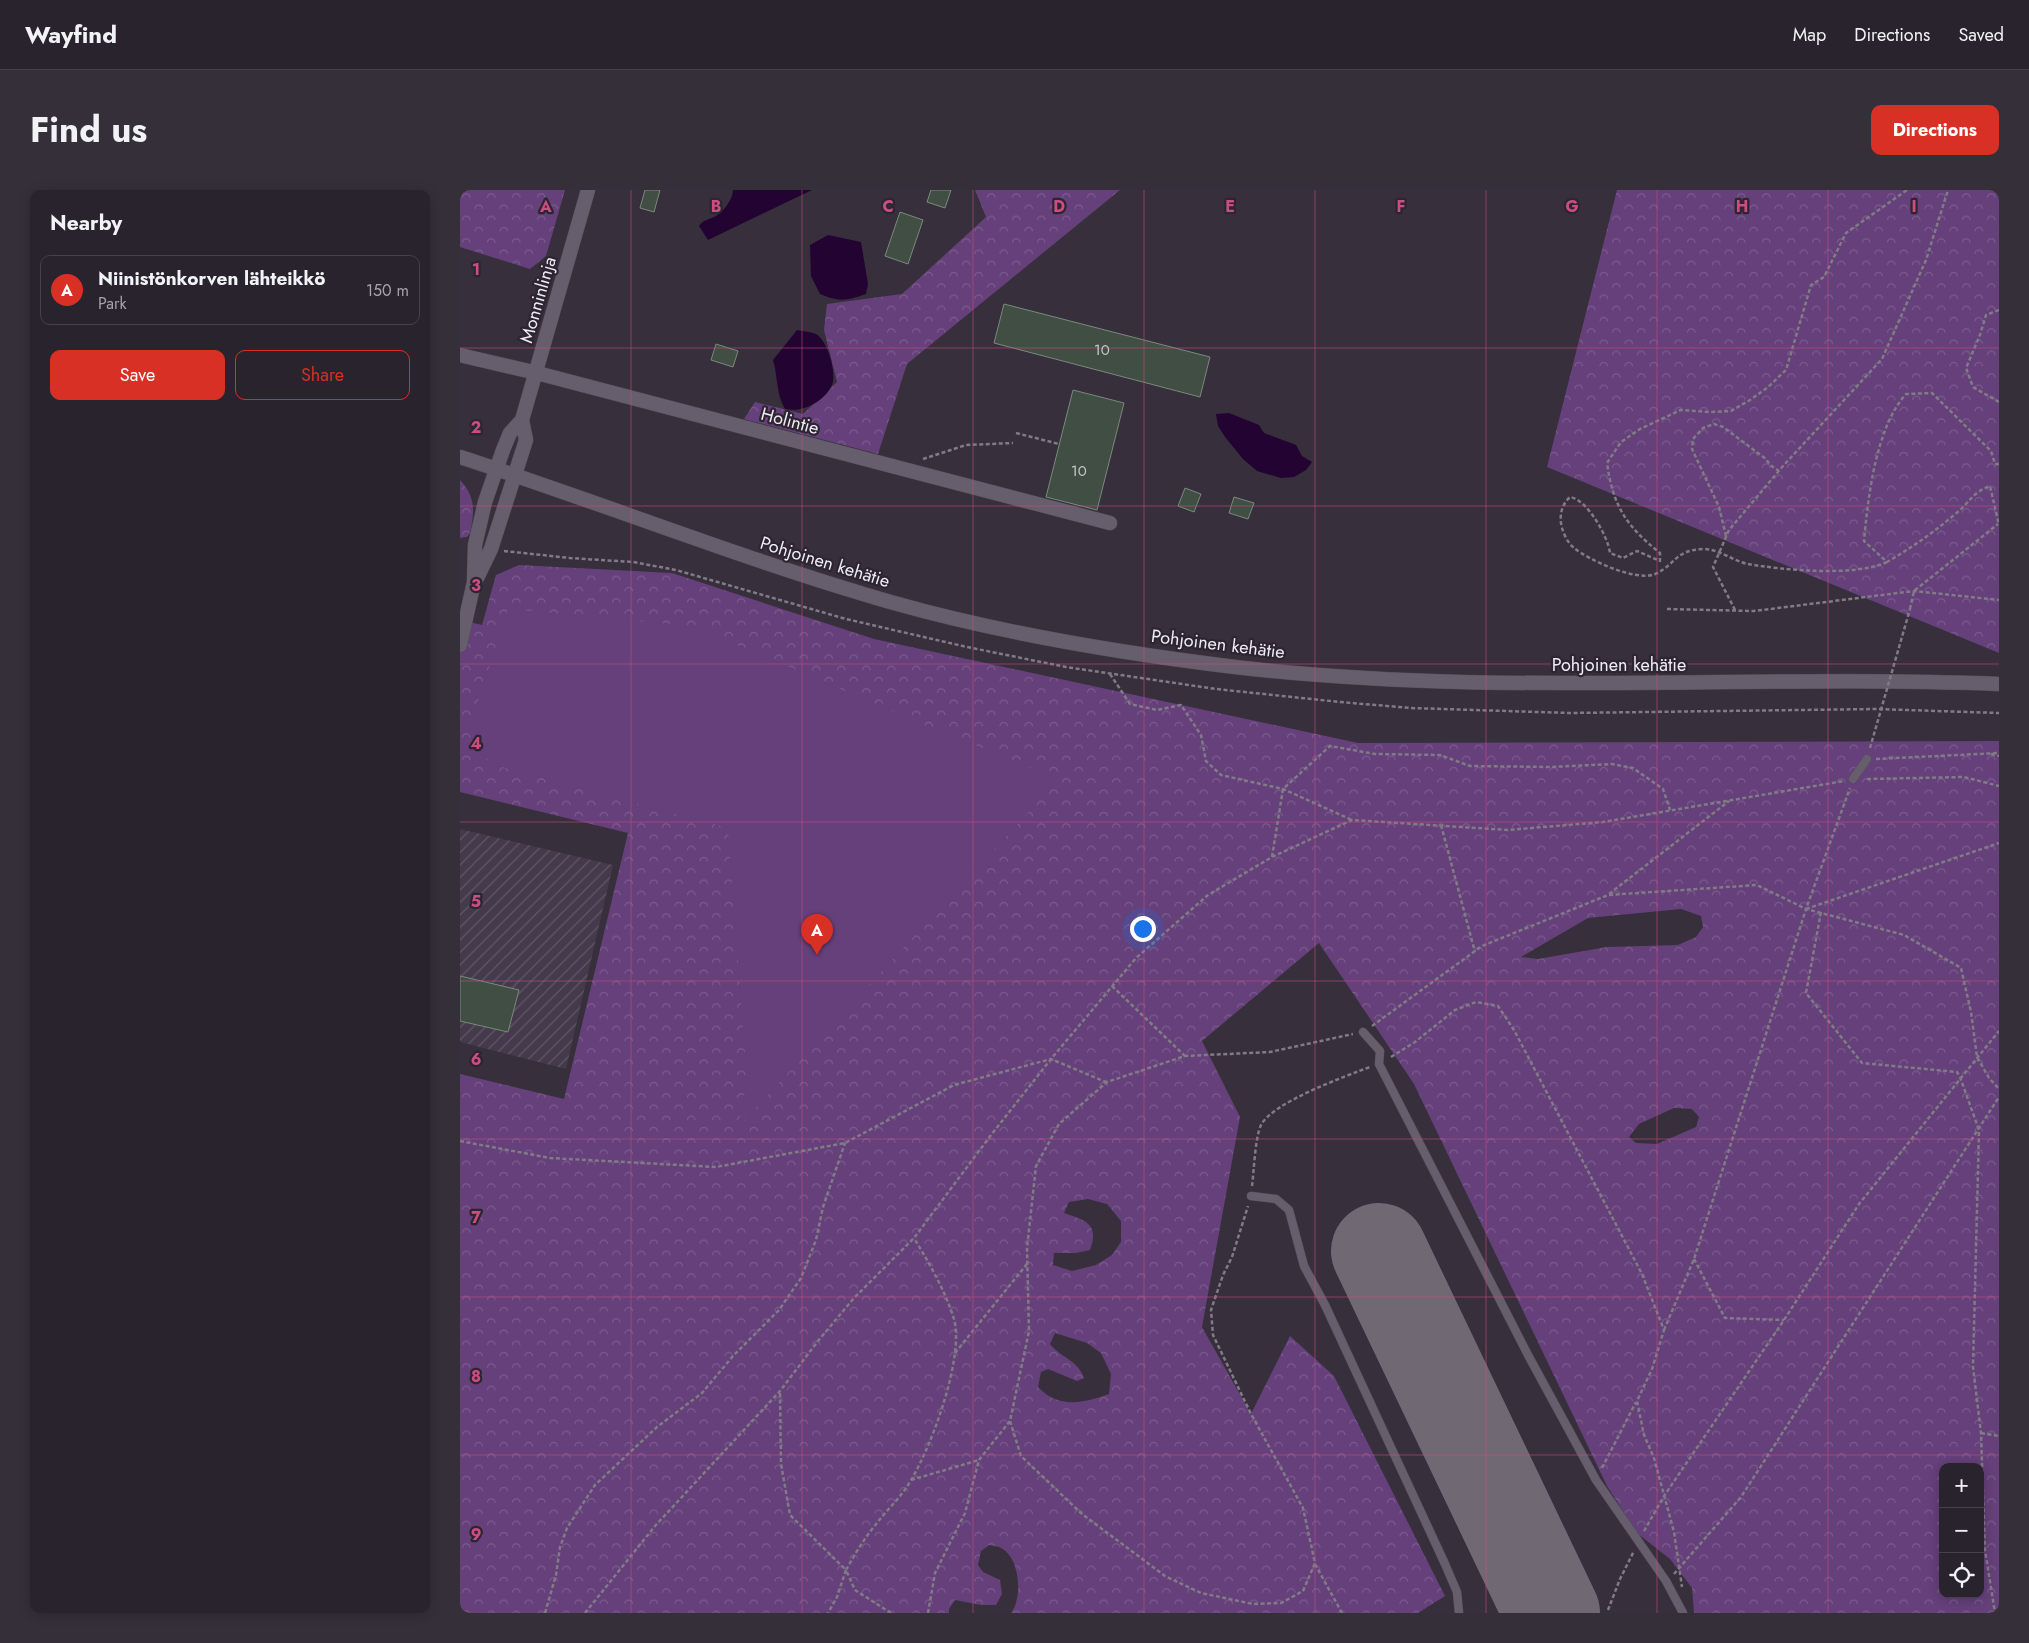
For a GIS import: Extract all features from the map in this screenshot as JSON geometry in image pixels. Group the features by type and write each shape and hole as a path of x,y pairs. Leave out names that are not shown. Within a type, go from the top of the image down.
{"main road":[{"name":"Monninlinja","path":"474,582 475,545 496,469 510,433 522,420 588,190"},
{"name":"Holintie","path":"460,354 1110,524"},
{"name":"Monninlinja","path":"474,582 491,549 526,440 522,420"},
{"name":"Pohjoinen kehätie","path":"460,457 720,548 898,604 981,624 1062,640 1189,660 1312,675 1429,682 1536,684 1769,682 1999,684"},
{"path":"460,646 474,582"}],"lane":[{"path":"1853,779 1867,760"},
{"path":"1363,1032 1380,1051 1378,1064 1528,1355 1596,1480 1666,1581 1683,1613"},
{"path":"1251,1196 1276,1199 1289,1210 1304,1266 1325,1305 1445,1564 1457,1592 1460,1613"}],"path":[{"path":"1870,748 1914,591 1999,524 1990,486 1978,490 1957,513 1920,542 1887,562 1876,567 1845,570 1787,569 1746,563 1706,549 1684,551 1655,574 1642,576 1626,574 1573,547 1565,536 1562,526 1563,503 1570,497 1577,498 1584,503 1609,546 1610,553 1623,558 1637,550 1660,561 1660,553 1646,542 1626,521 1610,485 1607,463 1621,442 1640,429 1681,410 1710,412 1731,410 1750,400 1786,370 1811,285 1824,278 1846,233 1907,190"},
{"path":"1735,610 1713,567 1729,530 1882,359 1926,260 1948,190"},
{"path":"1999,310 1986,316 1966,368 1973,387 1999,402"},
{"path":"1887,562 1864,541 1867,500 1875,463 1887,427 1898,403 1906,394 1932,393 1991,451 1995,464 1999,464"},
{"path":"1726,538 1718,507 1692,449 1693,439 1703,428 1714,424 1723,427 1780,471"},
{"path":"1016,433 1059,444"},
{"path":"901,470 928,457 966,445 1013,443"},
{"path":"1667,609 1754,611 1914,591 1999,600"},
{"path":"1110,674 1130,704 1157,710 1181,705 1201,735 1206,761 1221,775 1283,789 1352,820 1508,830 1603,822 1853,779 1964,777 1999,786"},
{"path":"1272,857 1283,789 1330,746 1376,754 1440,755 1470,766 1550,767 1612,764 1633,768 1663,789 1670,810"},
{"path":"1867,760 1999,754"},
{"path":"1596,1480 1652,1369 1664,1330 1694,1259 1806,909 1853,779"},
{"path":"928,1613 934,1573 965,1513 979,1460 1010,1421 1029,1331 1027,1248 1036,1166 1059,1124 1107,1082 1185,1056 1270,1052 1363,1032 1482,946 1608,895 1730,800"},
{"path":"585,1613 655,1526 780,1391 854,1298 914,1238 991,1134 1136,958 1208,895 1272,857 1352,820"},
{"path":"1441,825 1474,952"},
{"path":"1806,909 1999,843"},
{"path":"1608,895 1757,885 1806,909 1904,935 1961,968 1971,1012 1977,1057 1989,1078 1999,1089"},
{"path":"1821,912 1806,993 1862,1063 1957,1072 1979,1130 1973,1367 1981,1433 1985,1550 1995,1613"},
{"path":"1112,986 1185,1056"},
{"path":"1342,1613 1315,1563 1303,1508 1249,1410 1213,1335 1211,1310 1222,1275 1232,1257 1251,1196 1261,1125 1272,1112 1335,1080 1378,1064 1415,1042 1456,1010 1476,1002 1498,1006 1514,1030 1642,1274 1664,1330"},
{"path":"1608,1610 1620,1579 1639,1540 1664,1496 1784,1320 1859,1204 1999,1031"},
{"path":"460,1140 550,1158 716,1167 845,1143 954,1085 1051,1059 1107,1082"},
{"path":"1666,1581 1679,1570 1741,1497 1999,1097"},
{"path":"545,1613 556,1575 560,1547 567,1528 595,1486 657,1427 702,1393 733,1356 780,1310 801,1278 816,1240 823,1207 845,1143"},
{"path":"828,1613 837,1597 846,1570 859,1547 906,1488 931,1440 948,1385 955,1352 954,1320 934,1273 914,1238"},
{"path":"1694,1259 1725,1318 1784,1320"},
{"path":"955,1352 1028,1263"},
{"path":"780,1391 780,1464 790,1515 846,1570 855,1590 891,1613"},
{"path":"1637,1401 1644,1435 1654,1458 1674,1532 1684,1596"},
{"path":"1010,1421 1021,1456 1082,1514 1165,1576 1202,1593 1253,1604 1281,1603 1303,1591 1315,1563"},
{"path":"1981,1433 1999,1436"},
{"path":"910,1480 979,1460"}],"shaded area":[{"path":"733,190 812,190 708,240 699,226 716,216 728,205"},
{"path":"828,235 861,242 868,284 866,294 843,300 820,294 811,276 810,245"},
{"path":"797,330 816,334 820,338 831,359 833,382 823,397 817,402 805,408 792,410 785,409 782,403 773,360"},
{"path":"1229,413 1259,425 1264,433 1296,445 1302,456 1312,462 1306,470 1294,477 1281,478 1257,471 1243,459 1218,426 1216,414"},
{"path":"460,829 613,865 566,1069 460,1042"}],"green space":[{"path":"460,190 565,190 546,256 530,269 460,247"},
{"path":"975,190 1120,190 907,364 878,454 744,419 755,402 803,414 837,382 824,330 827,304 902,294 986,217"},
{"path":"1617,190 1999,190 1999,653 1547,467"},
{"path":"460,480 470,495 473,510 469,534 467,537 460,538"},
{"path":"519,565 672,573 874,639 1358,743 1999,741 1999,1613 1694,1613 1692,1588 1670,1559 1637,1533 1607,1486 1414,1084 1319,943 1202,1041 1240,1117 1202,1327 1251,1414 1290,1336 1334,1376 1445,1596 1418,1613 1011,1613 1017,1598 1018,1578 1016,1569 1007,1553 1000,1547 989,1545 981,1551 978,1565 983,1572 1000,1580 1002,1594 996,1605 981,1605 955,1600 949,1609 949,1613 460,1613 460,1074 564,1099 628,833 460,792 460,620 482,625 496,575","holes":["1681,909 1701,916 1703,927 1696,937 1678,945 1607,947 1538,959 1521,957 1588,918","1674,1108 1692,1109 1699,1117 1696,1127 1657,1144 1636,1143 1629,1137 1639,1124","1088,1199 1107,1204 1121,1221 1121,1242 1112,1255 1096,1265 1072,1271 1053,1265 1054,1253 1076,1253 1090,1250 1093,1234 1089,1224 1064,1213 1069,1202","1055,1333 1087,1343 1101,1353 1111,1374 1109,1394 1081,1402 1054,1399 1046,1394 1038,1387 1041,1372 1048,1369 1077,1381 1084,1378 1078,1367 1050,1344"]},
{"path":"508,609 692,626 927,726 1059,779 738,1127 747,1082 728,828 491,764 468,733"}],"building":[{"path":"645,190 660,190 654,212 640,208"},
{"path":"931,190 951,190 945,208 927,202"},
{"path":"900,212 923,220 908,264 885,256"},
{"path":"1004,304 1210,357 1200,397 994,343"},
{"path":"716,344 738,351 733,367 711,360"},
{"path":"1073,390 1124,403 1097,510 1046,497"},
{"path":"1185,488 1201,494 1194,512 1178,506"},
{"path":"1234,497 1254,503 1248,519 1229,513"},
{"path":"460,976 519,990 508,1032 460,1021"}],"runway":[{"path":"1379,1251 1552,1613"}],"place":[{"name":"Niinistönkorven lähteikkö","path":"817,955"}]}
